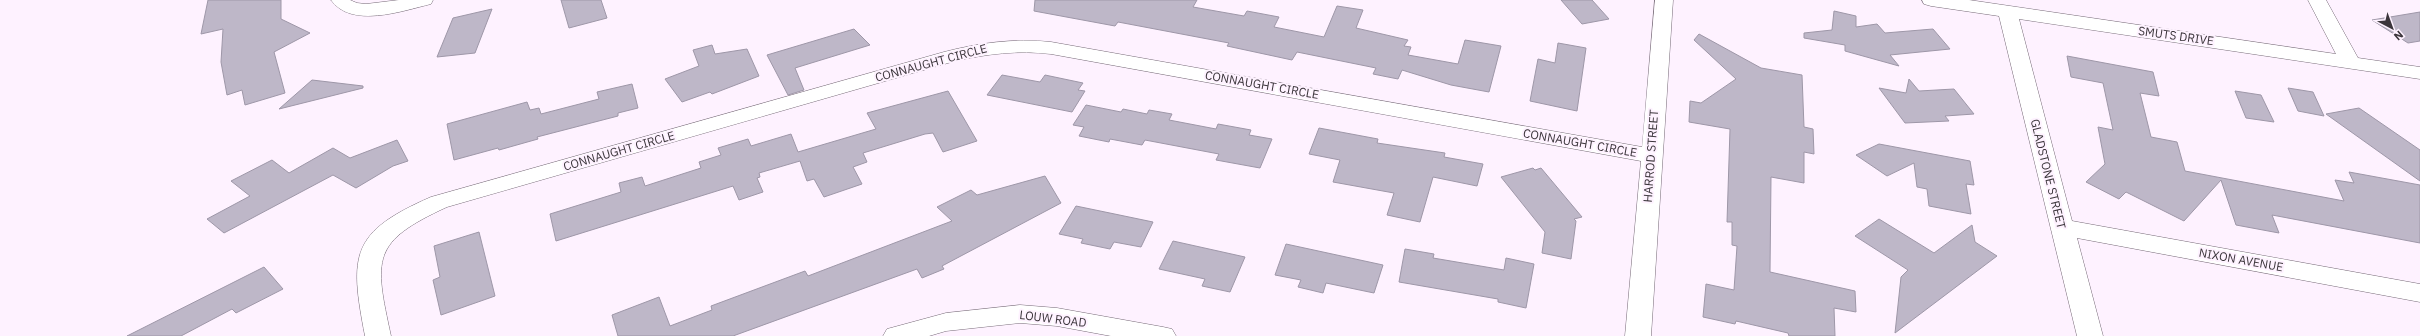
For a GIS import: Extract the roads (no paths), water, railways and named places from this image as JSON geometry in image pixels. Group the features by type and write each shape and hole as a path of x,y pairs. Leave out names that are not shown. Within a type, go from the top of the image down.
{"street":[{"path":"340,0 350,7 361,10 380,9 424,0"},
{"name":"HARROD STREET","path":"1638,336 1664,0"},
{"name":"SMUTS DRIVE","path":"1931,0 2420,73"},
{"path":"2317,0 2350,62"},
{"name":"GLADSTONE STREET","path":"2007,12 2090,336"},
{"name":"CONNAUGHT CIRCLE","path":"378,336 369,298 368,260 374,245 416,211 439,202 951,56 996,47 1031,45 1051,48 1651,156"},
{"name":"NIXON AVENUE","path":"2061,227 2420,293"},
{"name":"LOUW ROAD","path":"896,336 946,322 1020,314 1057,317 1163,336"}]}
